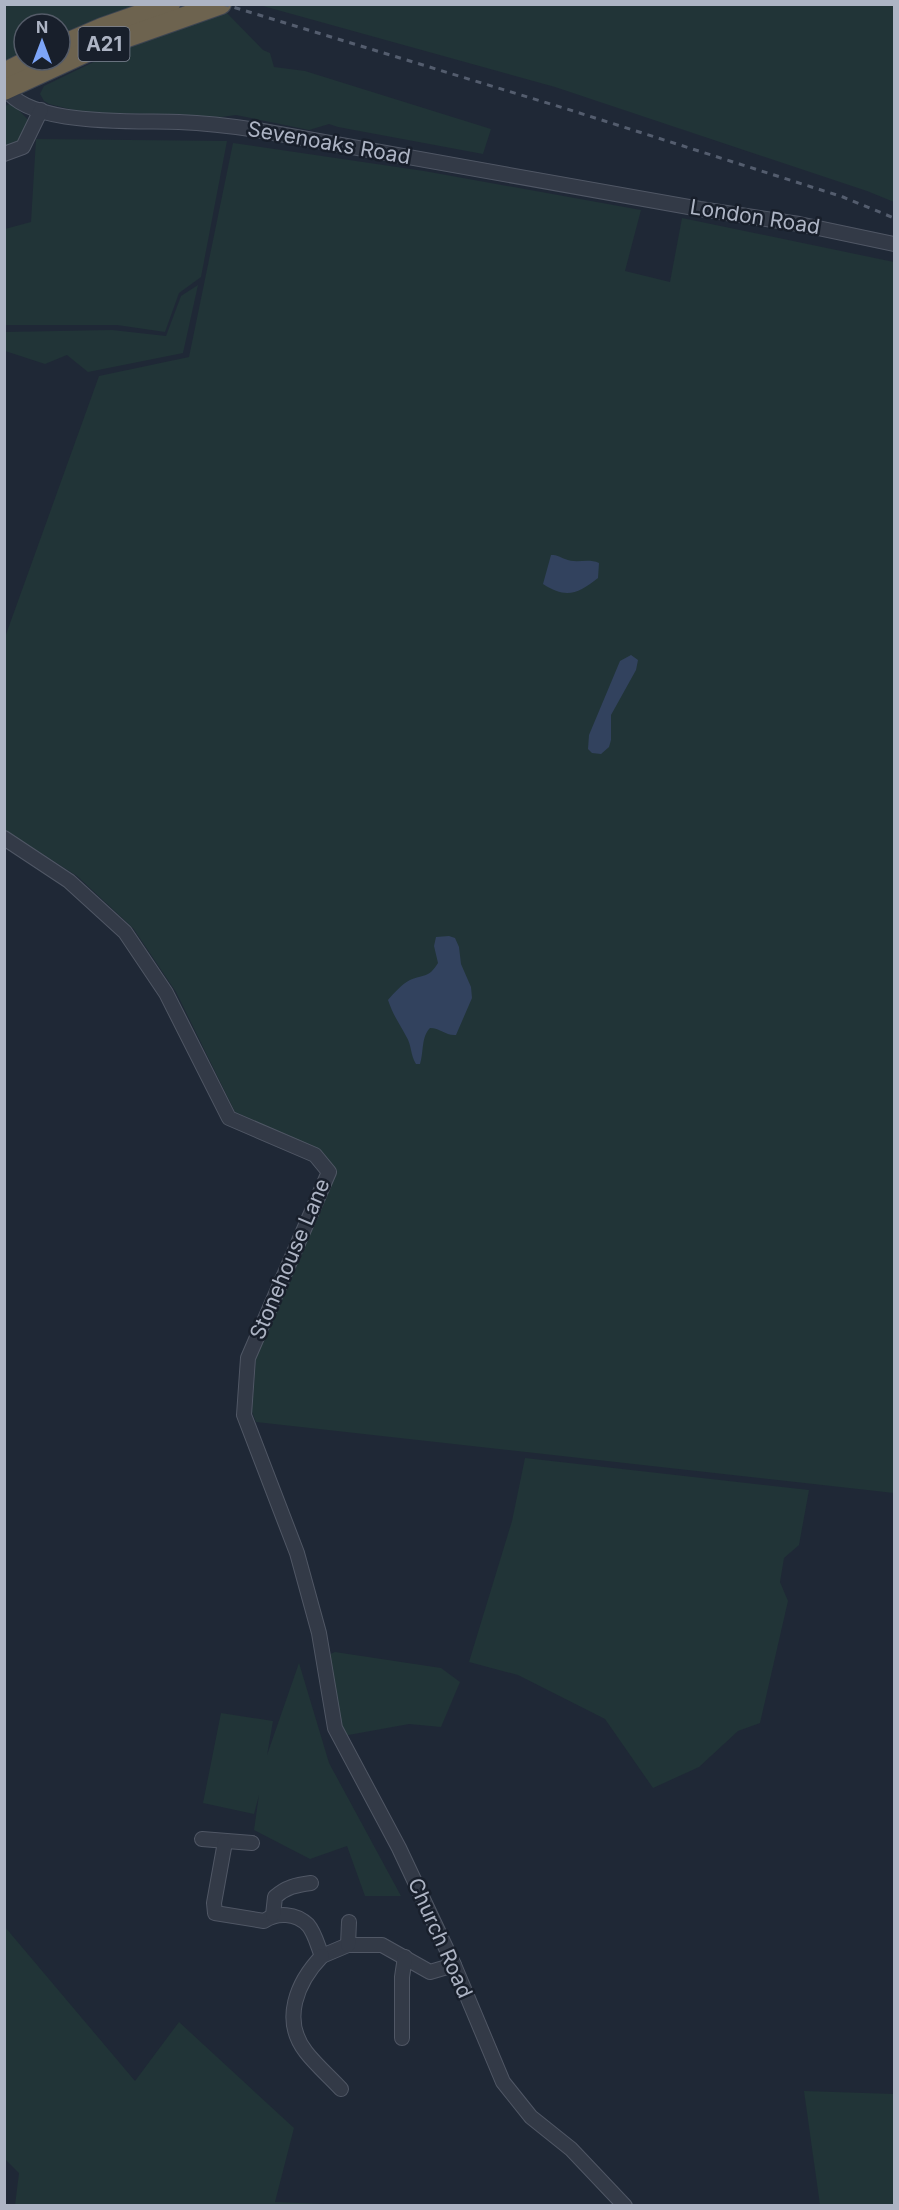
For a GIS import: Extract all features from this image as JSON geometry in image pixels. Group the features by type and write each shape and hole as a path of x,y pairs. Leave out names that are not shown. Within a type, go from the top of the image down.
{"highway":[{"name":"A21","path":"72,41 170,4"},
{"name":"A21","path":"5,84 93,49 213,7"},
{"path":"5,84 18,72"}],"street":[{"name":"Sevenoaks Road","path":"5,84 12,97 41,110 66,117 97,121 178,122 241,128 615,194"},
{"path":"4,154 23,147 41,110"},
{"name":"London Road","path":"615,194 810,226 894,244"},
{"name":"Stonehouse Lane","path":"4,838 69,881 125,932 166,993 229,1118 315,1155 329,1172 248,1358 244,1415 297,1553 319,1633"},
{"name":"Church Road","path":"319,1633 335,1728 399,1848 454,1965 503,2082 531,2117 572,2149 625,2205"},
{"path":"202,1839 252,1843"},
{"path":"225,1842 214,1903 215,1913 264,1921 273,1915 284,1914 300,1919 309,1926 322,1956"},
{"path":"273,1915 274,1897 282,1890 311,1883"},
{"path":"348,1945 349,1922"},
{"path":"341,2089 305,2051 294,2026 295,1998 314,1964 322,1956 348,1945 382,1945 430,1972 454,1965"},
{"path":"402,2038 402,1977 405,1957"}],"green space":[{"path":"4,5 147,5 72,33 72,12 12,12 12,60 5,63"},
{"path":"894,5 894,202 555,87 263,6"},
{"path":"225,11 263,50 270,53 274,67 305,71 491,129 483,154 329,124 309,130 236,115 221,117 86,113 49,104 40,94 44,86 145,37"},
{"path":"12,103 30,122 27,148 5,154 5,106"},
{"path":"36,139 227,141 201,277 179,293 165,332 117,325 5,325 5,229 31,222"},
{"path":"233,143 424,171 641,210 625,271 670,282 682,218 894,262 894,1493 256,1422 252,1412 256,1358 336,1172 320,1150 235,1112 176,992 133,928 77,876 5,830 4,640 99,376 189,357"},
{"path":"198,285 183,353 88,372 67,355 45,364 5,351 5,332 112,330 166,336 181,296"},
{"path":"525,1458 809,1490 799,1545 784,1558 780,1582 788,1601 760,1723 738,1731 699,1767 653,1788 605,1719 518,1675 469,1662 512,1521"},
{"path":"335,1652 441,1668 460,1682 441,1727 409,1724 343,1736 328,1655"},
{"path":"299,1663 329,1763 401,1896 365,1896 347,1846 310,1859 254,1830 259,1795 254,1814 203,1803 221,1713 273,1721 267,1755"},
{"path":"5,1927 135,2081 179,2022 294,2128 275,2202 348,2205 15,2205 19,2173 4,2158"},
{"path":"804,2091 894,2094 894,2205 820,2205"}],"water":[{"path":"551,555 569,560 599,563 598,578 572,593 551,589 543,584"},
{"path":"631,655 638,660 636,670 611,715 609,747 601,754 592,753 588,749 589,735 620,661"},
{"path":"436,937 455,938 459,947 461,964 471,987 472,998 456,1035 430,1028 424,1040 420,1064 416,1064 408,1039 388,1000 407,982 432,971 438,963 434,946"}],"railway":[{"path":"223,4 567,109 843,197 894,218"}]}
